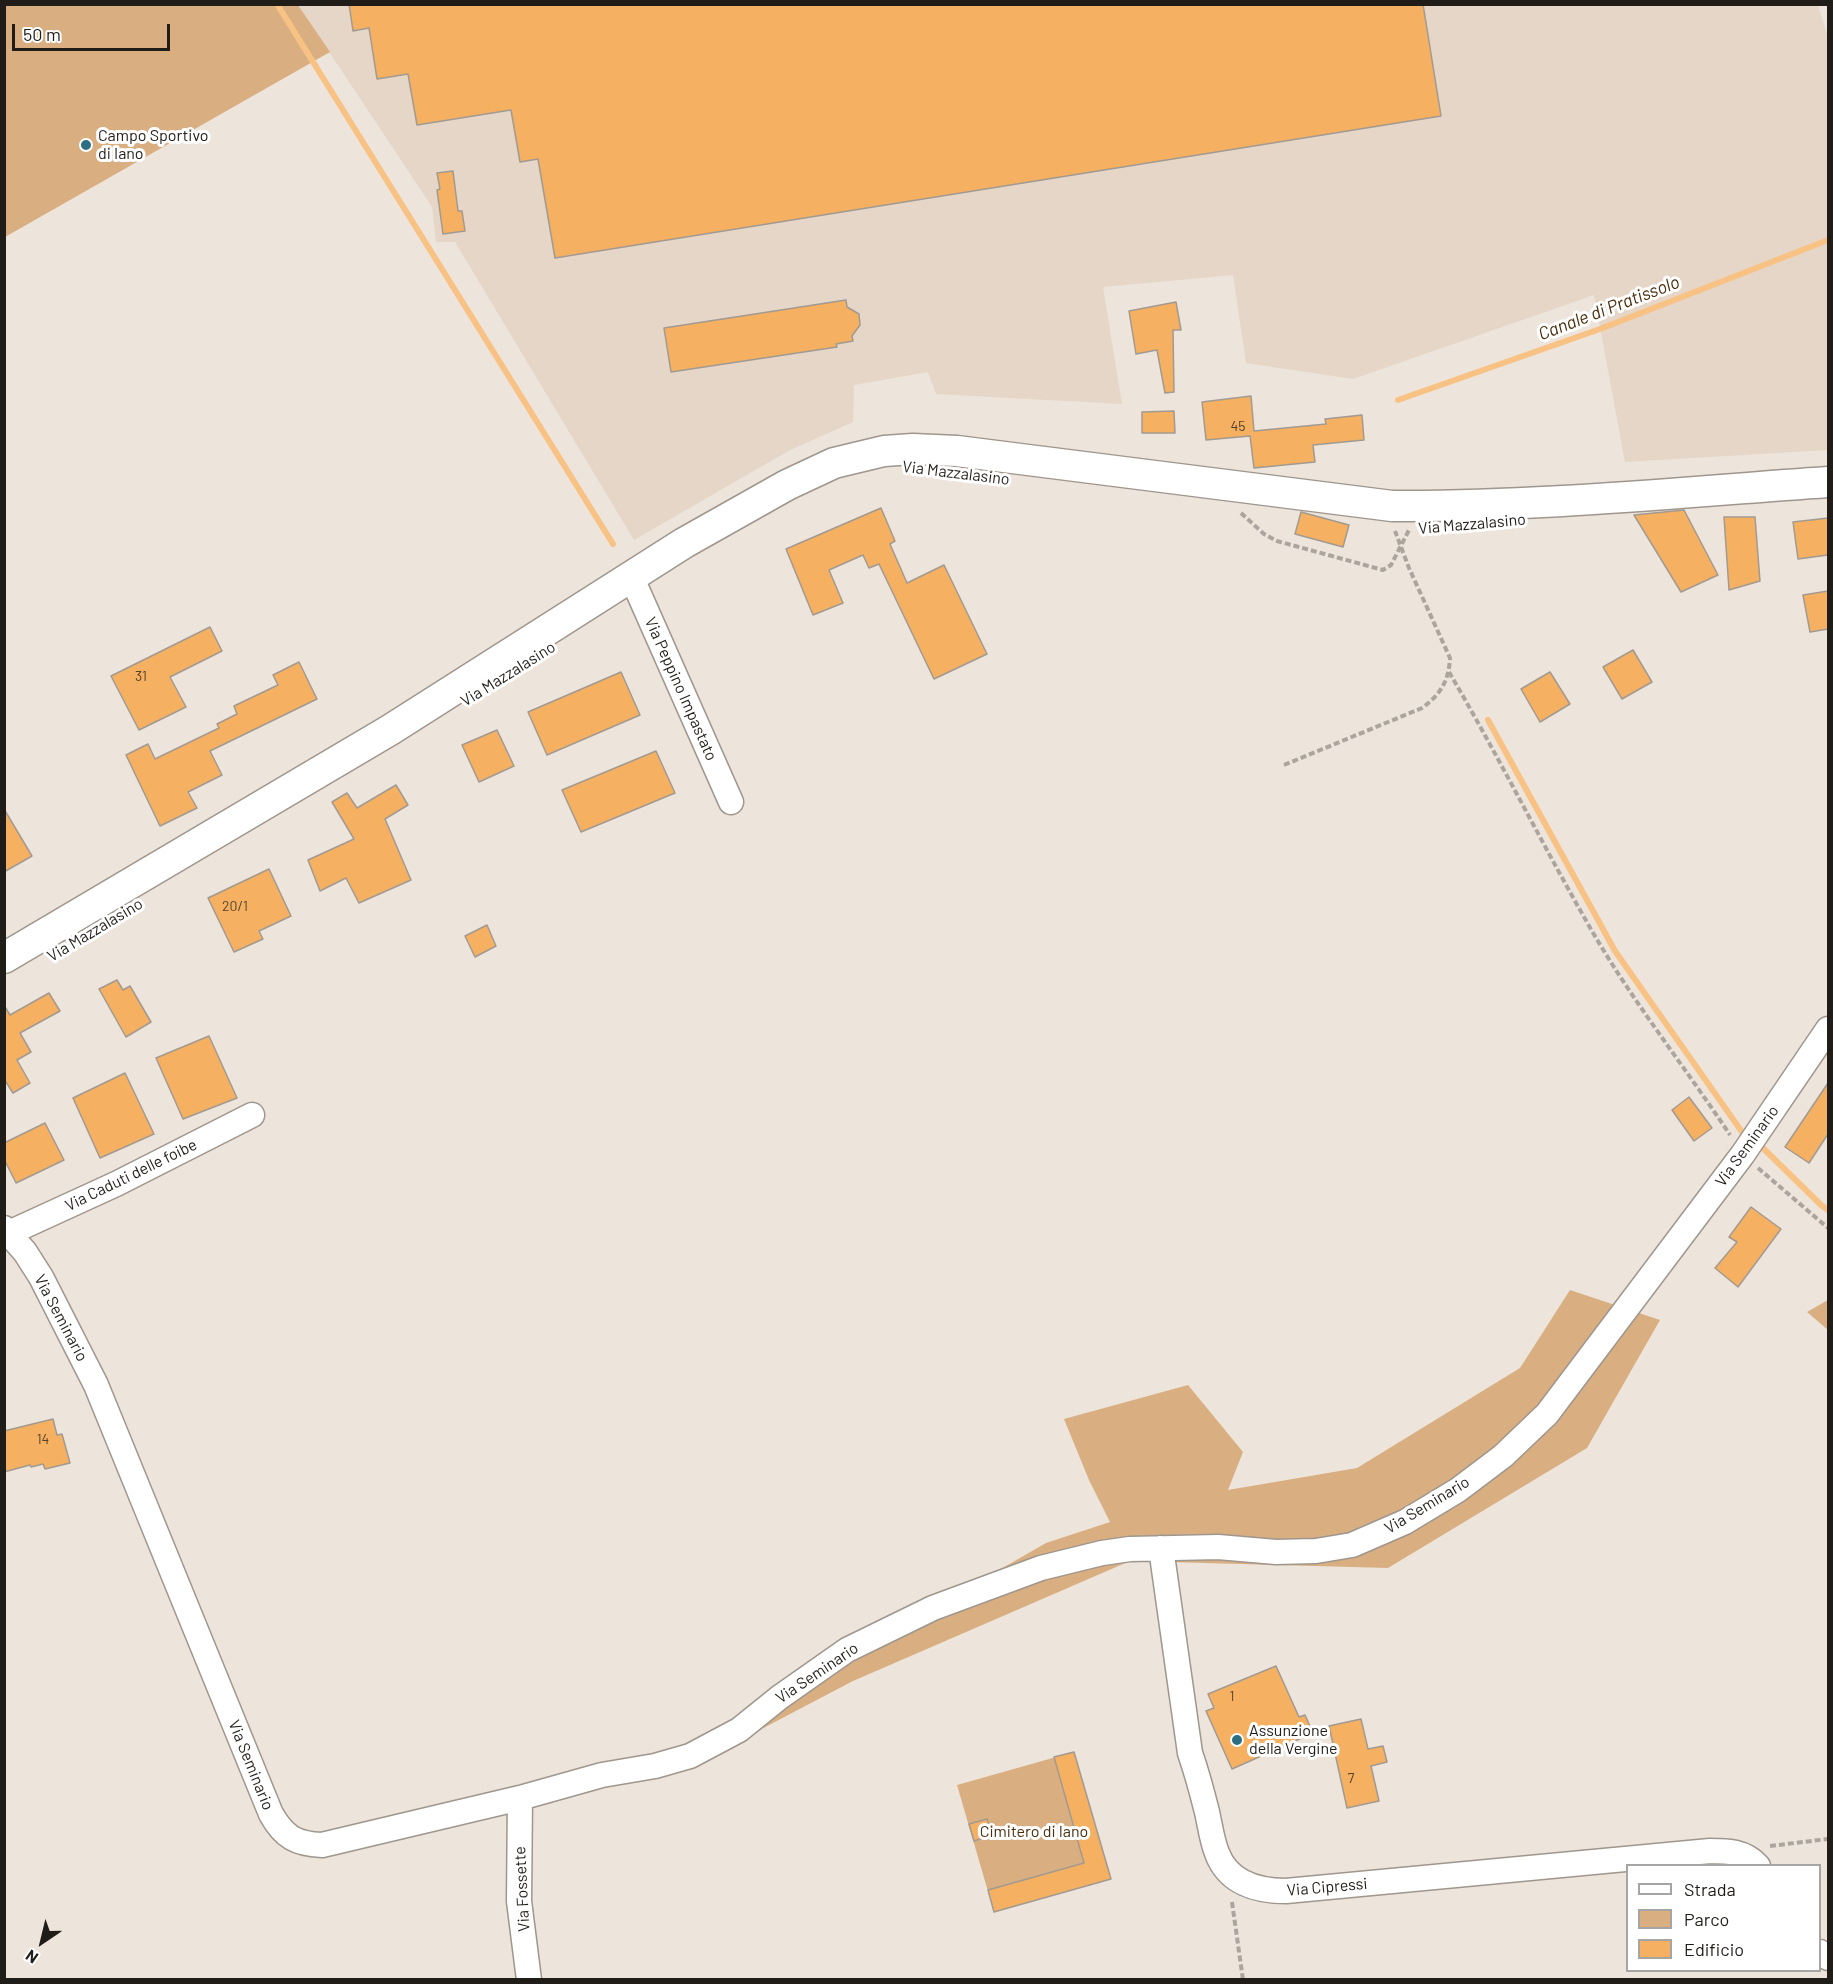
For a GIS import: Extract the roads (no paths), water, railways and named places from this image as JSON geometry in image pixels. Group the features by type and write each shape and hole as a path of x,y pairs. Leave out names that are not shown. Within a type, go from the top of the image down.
{"main road":[{"name":"Via Mazzalasino","path":"4,958 390,730 631,576 787,485 834,463 884,451 913,448 957,451 1330,500 1392,506 1451,506 1607,498 1828,482"}],"street":[{"name":"Via Peppino Impastato","path":"631,576 731,802"},
{"name":"Via Seminario","path":"7,1231 41,1277 96,1385 271,1814 277,1825 296,1841 322,1845 520,1798 602,1775 655,1766 690,1756 739,1730 780,1697 847,1650 933,1608 1004,1581 1069,1560 1120,1550 1161,1548 1218,1547 1276,1552 1316,1551 1352,1545 1405,1522 1458,1490 1503,1456 1547,1414 1743,1154 1828,1029"},
{"name":"Via Caduti delle foibe","path":"7,1231 116,1184 252,1115"},
{"name":"Via Cipressi","path":"1161,1548 1190,1753 1201,1785 1216,1853 1228,1871 1242,1883 1254,1889 1286,1892 1710,1851 1737,1853 1749,1857 1756,1864"},
{"name":"Via Fossette","path":"520,1798 518,1881 529,1980"}],"waterway":[{"path":"277,4 613,544"},
{"name":"Canale di Pratissolo","path":"1398,400 1600,329 1828,240"},
{"path":"1488,720 1615,951 1742,1132"},
{"path":"1763,1148 1828,1210"}],"place":[{"name":"Campo Sportivo di Iano","path":"86,145"},
{"name":"Assunzione della Vergine","path":"1237,1740"}],"park label":[{"name":"Cimitero di Iano","path":"1034,1832"}]}
